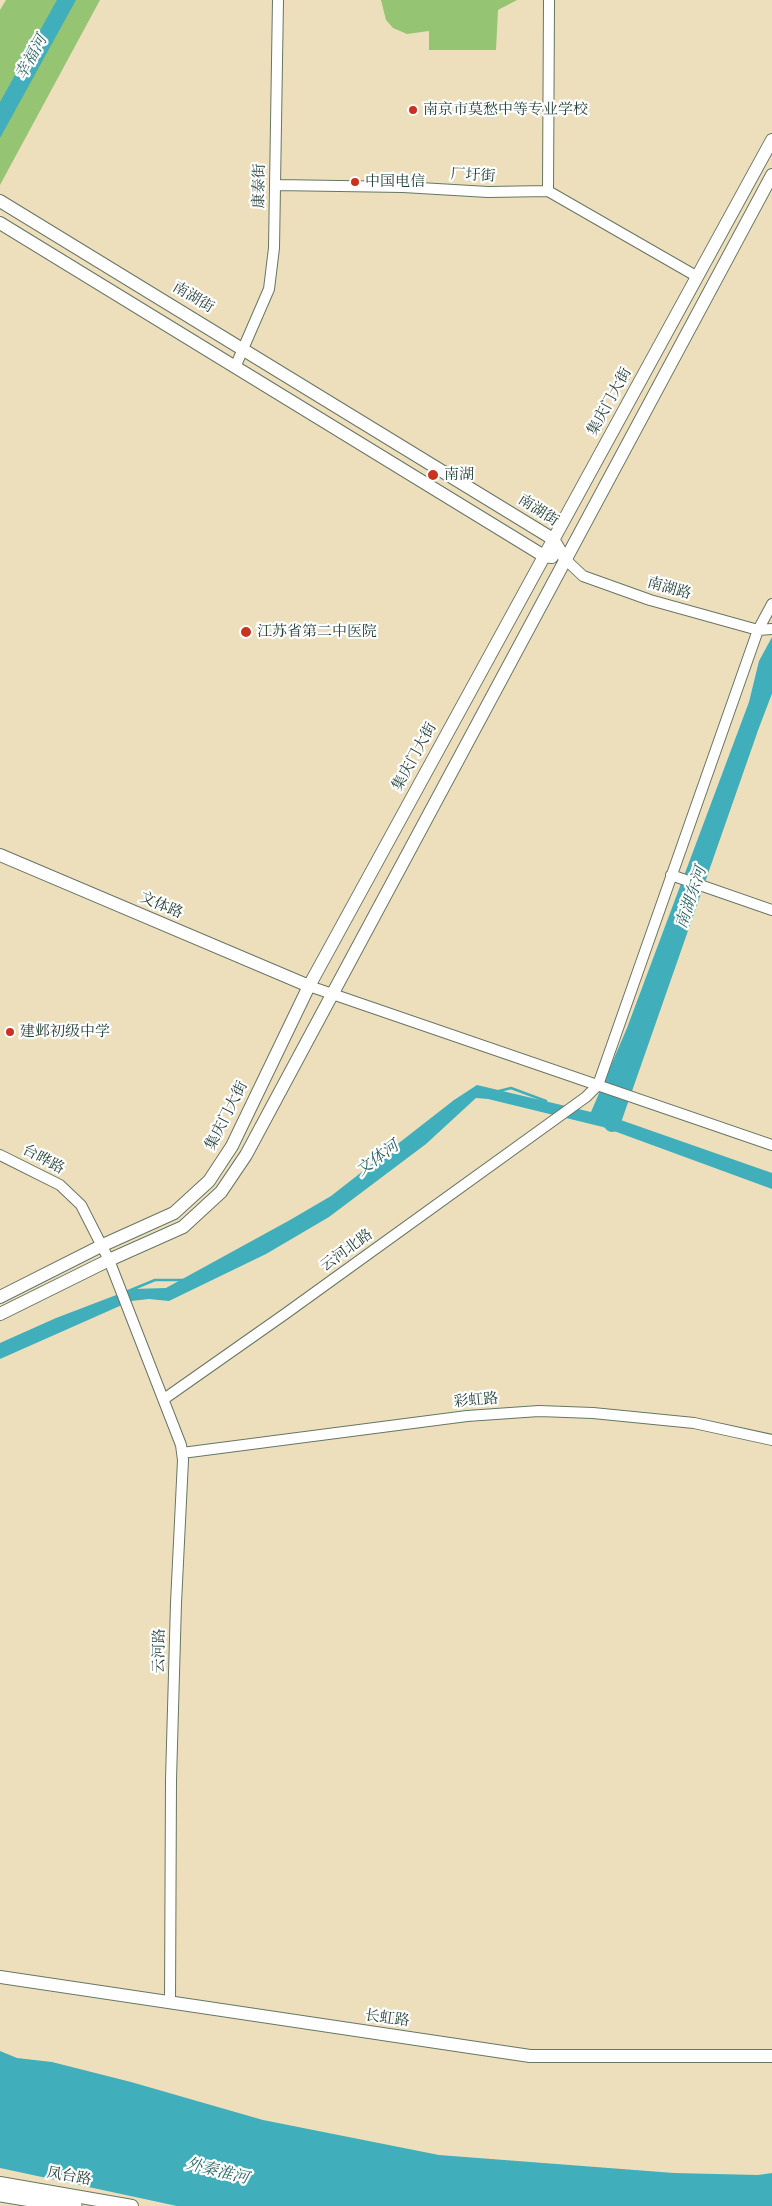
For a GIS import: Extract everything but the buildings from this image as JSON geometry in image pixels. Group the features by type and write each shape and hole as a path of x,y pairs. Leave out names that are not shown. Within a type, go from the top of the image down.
{"highway":[{"path":"0,2194 74,2206"}],"main road":[{"name":"集庆门大街","path":"0,1297 103,1245 174,1213 209,1181 232,1146 309,986 772,140"},
{"path":"0,1314 109,1260 184,1227 221,1192 246,1155 772,175"},
{"name":"南湖街","path":"0,201 553,539 564,560"},
{"path":"0,223 236,365 544,556 564,560"},
{"name":"文体路","path":"0,856 309,986"},
{"name":"长虹路","path":"0,1977 530,2056 772,2056"},
{"name":"凤台路","path":"0,2183 54,2190 132,2206"}],"street":[{"name":"康泰街","path":"236,365 245,349 269,289 274,248 278,0"},
{"path":"549,0 548,191 696,276"},
{"name":"厂圩街","path":"276,185 404,187 488,192 548,191"},
{"name":"南湖路","path":"564,560 583,576 650,600 758,630 772,629"},
{"path":"600,1086 758,630 772,604"},
{"path":"672,875 772,910"},
{"path":"309,986 772,1145"},
{"name":"云河北路","path":"164,1399 286,1314 600,1086"},
{"name":"台晔路","path":"0,1155 60,1185 81,1205 103,1245 118,1280"},
{"name":"云河路","path":"118,1280 164,1399 182,1453 172,1780 170,2003"},
{"name":"彩虹路","path":"182,1453 467,1416 540,1411 684,1421 772,1440"}],"green space":[{"path":"6,0 100,0 0,185 0,10"},
{"path":"381,0 517,0 498,10 496,50 429,50 429,31 407,34 393,28 386,20"}],"water":[{"name":"幸福河","path":"57,0 76,0 0,138 0,102"},
{"path":"772,637 772,670 762,687 650,1017 613,1114 615,1118 772,1173 772,1189 603,1127 488,1099 476,1098 426,1144 329,1217 266,1254 169,1301 149,1299 131,1301 0,1359 0,1343 56,1318 132,1289 166,1288 290,1220 331,1196 454,1100 477,1085 591,1112 627,1028 749,702 759,661"},
{"name":"外秦淮河","path":"0,2051 17,2058 52,2062 131,2082 263,2120 439,2155 674,2173 758,2175 772,2173 772,2206 177,2206 0,2168"}],"waterway":[{"name":"南湖东河","path":"612,1124 772,671"},
{"name":"文体河","path":"499,1091 511,1088 546,1101"},
{"name":"文体河","path":"126,1292 155,1280 185,1280"}],"place":[{"name":"南京市莫愁中等专业学校","path":"413,110"},
{"name":"中国电信","path":"355,182"},
{"name":"南湖","path":"433,475"},
{"name":"江苏省第二中医院","path":"246,632"},
{"name":"建邺初级中学","path":"10,1032"}]}
